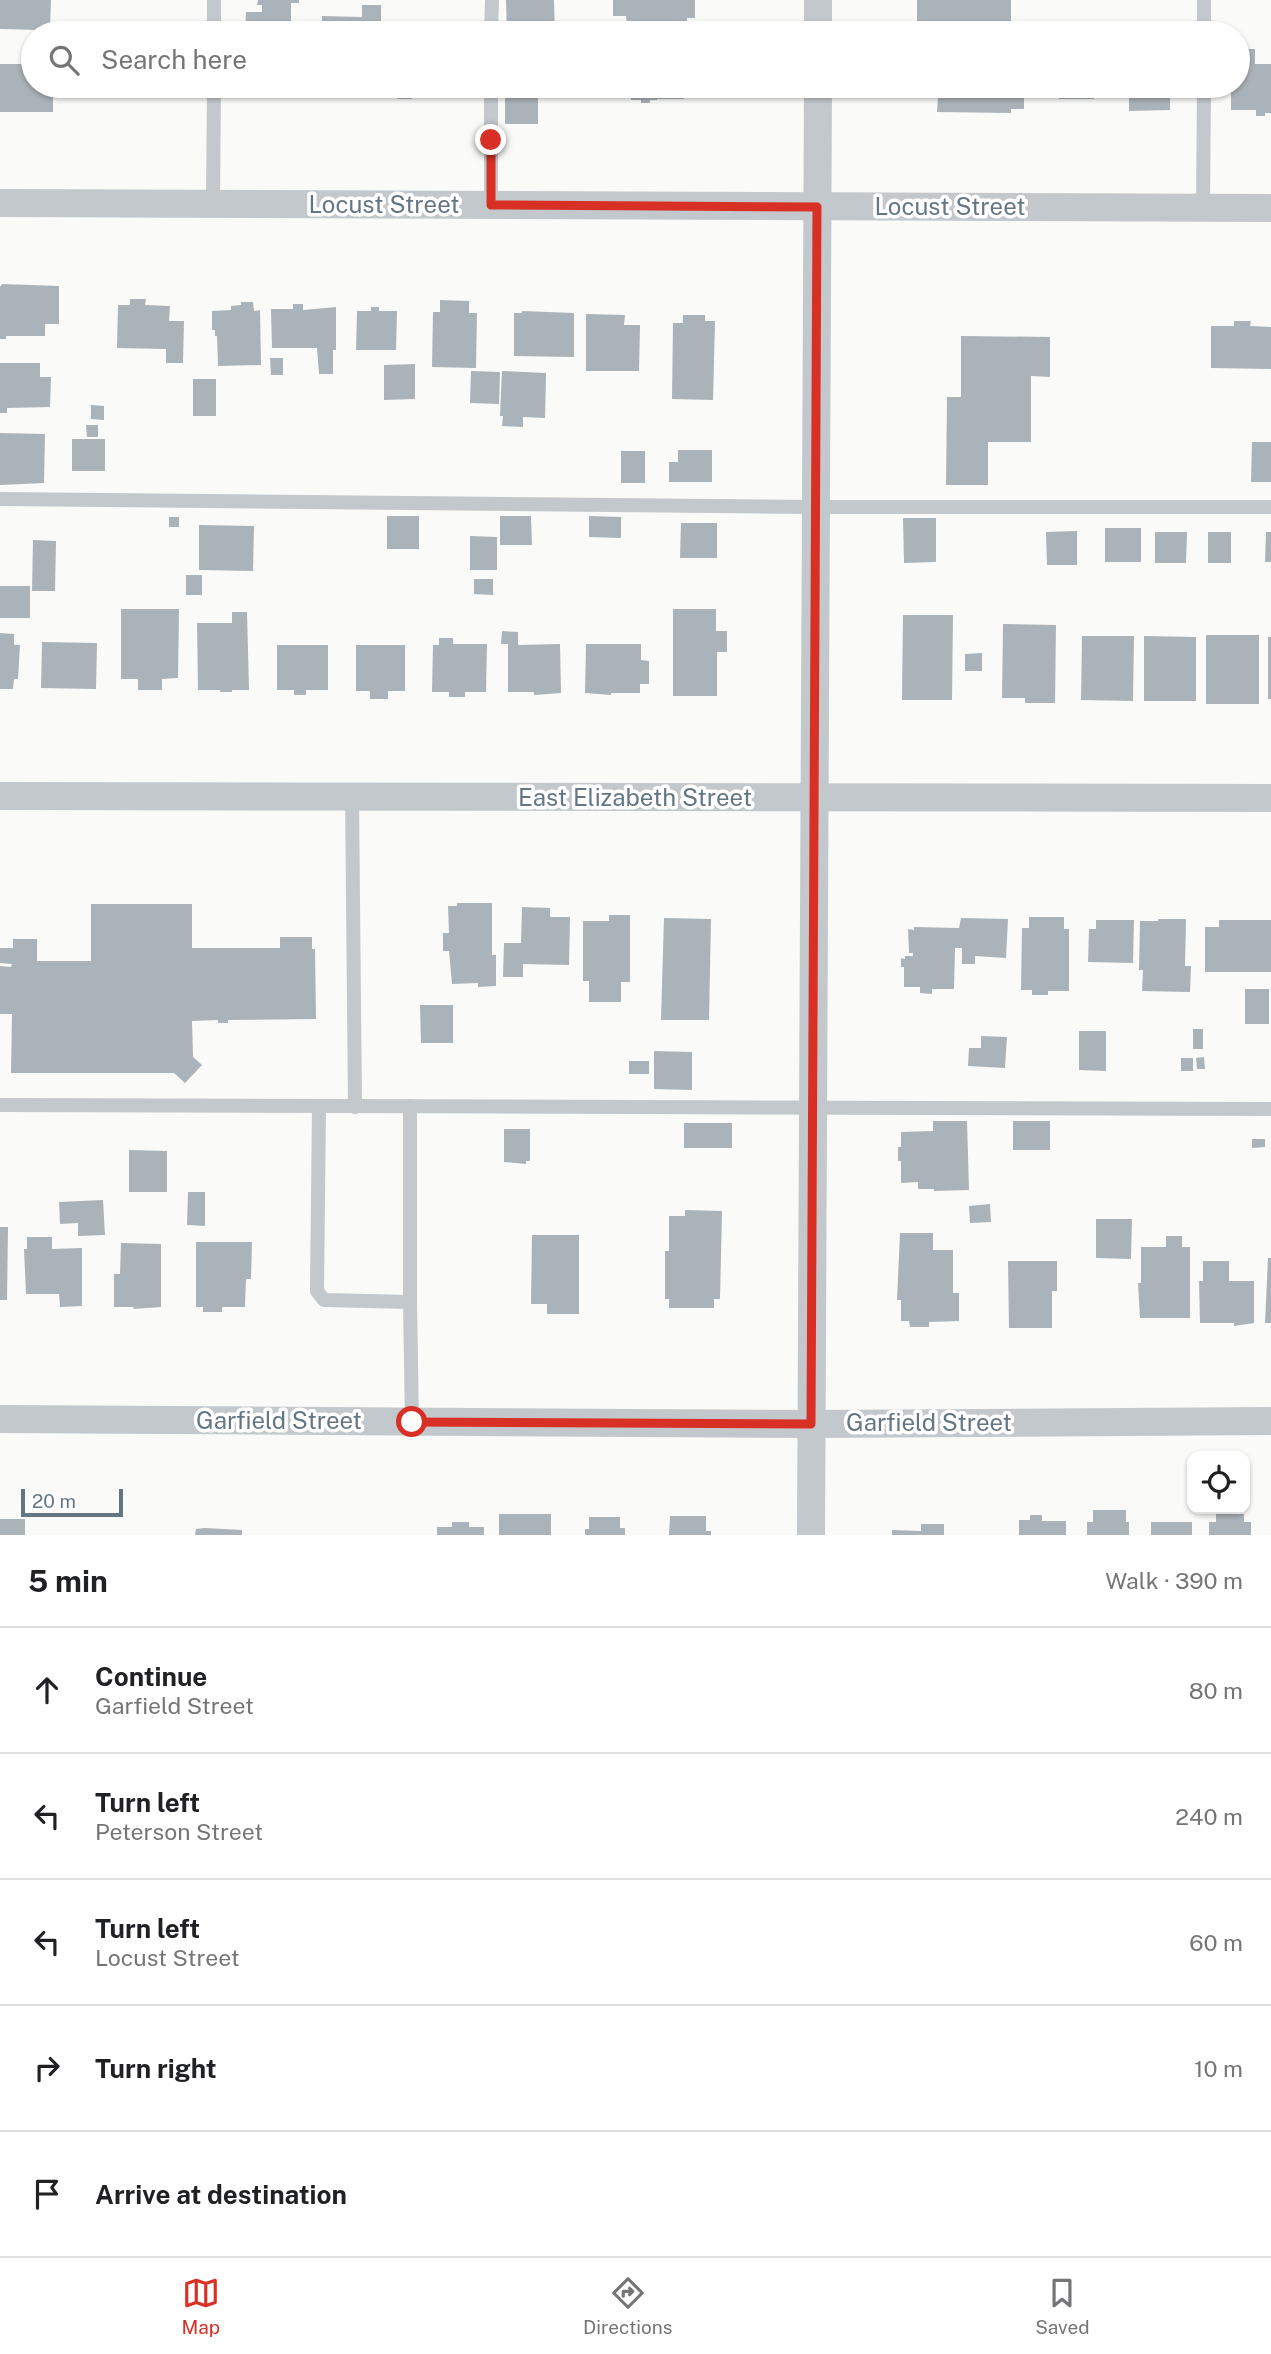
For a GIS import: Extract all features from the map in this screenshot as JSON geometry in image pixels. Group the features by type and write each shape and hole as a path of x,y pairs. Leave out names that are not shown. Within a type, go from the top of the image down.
{"street":[{"path":"818,0 818,21"},
{"path":"811,1535 818,98"},
{"name":"Locust Street","path":"0,203 1271,208"},
{"name":"East Elizabeth Street","path":"0,796 1271,798"},
{"name":"Garfield Street","path":"0,1419 811,1424 1271,1421"}],"lane":[{"path":"214,0 214,21"},
{"path":"491,21 492,0"},
{"path":"1204,0 1204,21"},
{"path":"213,204 214,98"},
{"path":"491,98 491,205"},
{"path":"1203,208 1204,98"},
{"path":"0,499 816,507 1271,507"},
{"path":"352,796 355,1107"},
{"path":"0,1105 1271,1109"},
{"path":"410,1106 412,1422"},
{"path":"319,1107 317,1291 324,1300 410,1302"}],"building":[{"path":"0,0 51,0 50,21 21,21 21,30 0,29"},
{"path":"258,0 299,0 299,3 291,3 291,21 246,21 246,12 262,12 262,5 257,5"},
{"path":"506,0 554,0 555,21 507,21"},
{"path":"613,0 695,0 695,18 687,18 687,21 627,21 626,16 613,16"},
{"path":"917,0 1011,0 1011,21 917,21"},
{"path":"362,5 381,5 381,21 322,21 322,16 362,17"},
{"path":"1250,49 1255,49 1255,64 1271,64 1271,113 1256,116 1256,110 1231,110 1231,98 1250,98"},
{"path":"0,64 21,64 21,98 53,98 53,112 0,112"},
{"path":"505,98 538,98 538,124 505,124"},
{"path":"684,98 650,100 650,103 631,100"},
{"path":"938,98 1024,98 1024,109 1011,109 1011,113 937,112"},
{"path":"1059,98 1094,98 1094,99"},
{"path":"1129,98 1170,98 1170,110 1129,111"},
{"path":"2,284 59,286 59,324 45,324 45,336 6,336 6,339 0,339"},
{"path":"130,299 146,299 145,305 170,306 169,321 184,321 183,363 166,363 166,349 117,348 118,305 130,305"},
{"path":"440,300 469,301 469,313 477,313 476,368 432,367 433,312 440,312"},
{"path":"241,302 253,302 254,311 260,310 261,365 218,366 217,336 215,330 212,330 212,311 231,310 231,306 241,305"},
{"path":"293,304 303,304 303,310 336,307 333,374 319,374 317,348 272,348 271,309 293,309"},
{"path":"371,307 379,307 379,311 397,311 396,350 356,350 357,311 371,311"},
{"path":"514,313 574,313 574,357 514,356"},
{"path":"586,314 625,315 624,325 640,325 639,371 586,371"},
{"path":"683,315 705,315 705,321 715,321 713,400 672,399 673,323 683,323"},
{"path":"1234,321 1251,321 1250,326 1271,327 1271,369 1211,368 1211,326 1234,326"},
{"path":"961,336 1050,337 1050,377 1031,376 1031,442 988,442 988,485 946,485 947,397 961,397"},
{"path":"270,358 283,358 283,375 271,375"},
{"path":"0,363 40,363 40,377 51,377 50,407 7,408 7,413 0,413"},
{"path":"415,364 415,399 384,400 384,365"},
{"path":"471,371 500,372 499,404 470,403"},
{"path":"502,371 546,373 545,418 523,417 523,427 502,426"},
{"path":"193,379 216,379 216,416 193,416"},
{"path":"91,405 104,406 104,420 91,419"},
{"path":"86,425 98,425 98,437 87,437"},
{"path":"0,433 45,434 44,483 0,485"},
{"path":"72,439 105,439 105,471 72,471"},
{"path":"1252,442 1271,442 1271,482 1251,482"},
{"path":"678,450 712,450 712,482 669,482 669,462 678,462"},
{"path":"621,451 645,451 645,483 621,483"},
{"path":"387,516 419,516 419,549 387,549"},
{"path":"500,516 531,516 532,545 500,545"},
{"path":"589,516 621,517 621,538 589,537"},
{"path":"169,517 179,517 179,527 169,527"},
{"path":"903,518 936,518 936,562 904,563"},
{"path":"681,523 717,523 717,558 680,558"},
{"path":"199,525 254,526 253,571 199,570"},
{"path":"1105,528 1141,528 1141,562 1105,562"},
{"path":"1077,531 1077,565 1047,565 1046,532"},
{"path":"1155,532 1187,532 1186,563 1155,563"},
{"path":"1208,532 1231,532 1231,563 1208,563"},
{"path":"1266,532 1271,532 1271,562 1265,562"},
{"path":"470,536 497,537 497,570 470,570"},
{"path":"33,540 56,541 55,591 32,591"},
{"path":"186,575 202,575 202,595 186,595"},
{"path":"474,579 493,579 493,595 474,594"},
{"path":"0,586 30,586 30,618 0,618"},
{"path":"121,609 179,609 178,678 162,679 162,690 138,690 138,679 121,679"},
{"path":"673,609 716,609 716,631 727,631 727,652 717,652 717,696 673,696"},
{"path":"232,612 247,612 249,690 198,690 197,623 232,623"},
{"path":"903,615 953,615 952,700 902,700"},
{"path":"1003,624 1056,625 1055,703 1025,703 1025,698 1002,698"},
{"path":"502,631 518,632 518,645 560,644 561,693 534,695 534,692 508,692 508,644 501,644"},
{"path":"0,633 14,634 14,645 20,645 18,679 14,679 13,689 0,689"},
{"path":"1206,635 1259,635 1259,704 1206,704"},
{"path":"1082,636 1134,636 1133,701 1081,700"},
{"path":"1144,636 1196,637 1196,701 1144,701"},
{"path":"1268,637 1271,637 1271,699 1268,699"},
{"path":"439,638 453,638 453,644 487,644 486,692 465,692 465,697 449,697 449,692 432,692 433,645 439,645"},
{"path":"42,642 97,643 96,689 41,688"},
{"path":"586,644 641,644 641,660 649,661 649,684 640,684 640,693 585,693"},
{"path":"277,645 328,645 328,690 306,690 306,695 294,695 294,690 277,690"},
{"path":"356,645 405,645 405,691 388,691 388,699 370,699 370,691 356,691"},
{"path":"982,653 982,671 965,671 965,654"},
{"path":"457,903 492,903 492,955 496,955 496,986 478,987 478,983 452,984 449,951 443,951 443,933 449,933 448,906 457,906"},
{"path":"91,904 192,904 192,948 280,948 280,937 312,937 312,949 315,949 316,1019 228,1020 228,1023 218,1023 218,1020 192,1021 193,1057 202,1065 185,1083 174,1073 11,1073 12,1014 0,1014 0,966 11,967 12,964 0,963 0,948 13,948 13,939 37,939 37,961 91,961"},
{"path":"522,907 550,908 550,917 570,917 569,965 523,964 523,977 503,977 504,943 521,943"},
{"path":"609,915 630,915 630,982 621,982 621,1002 589,1002 589,981 583,981 583,921 609,921"},
{"path":"1029,917 1064,917 1064,929 1069,929 1069,991 1048,991 1048,995 1032,995 1032,990 1021,990 1022,928 1029,928"},
{"path":"664,918 711,919 709,1020 661,1020"},
{"path":"961,918 1008,919 1006,958 975,956 975,964 962,964 962,948 955,948 954,989 932,989 932,994 920,993 920,987 904,987 901,958 913,956 913,953 909,953 908,929 959,928"},
{"path":"1186,919 1185,966 1191,966 1190,992 1142,991 1143,970 1139,970 1140,921"},
{"path":"1096,920 1134,920 1133,963 1088,962 1089,929 1096,929"},
{"path":"1219,920 1271,920 1271,972 1205,972 1205,927 1219,927"},
{"path":"1245,989 1269,989 1269,1024 1245,1024"},
{"path":"420,1005 453,1005 453,1043 421,1043"},
{"path":"1193,1029 1203,1029 1203,1049 1193,1049"},
{"path":"1079,1031 1106,1031 1106,1071 1079,1070"},
{"path":"981,1036 1007,1037 1005,1068 968,1066 969,1048 981,1048"},
{"path":"654,1051 692,1052 692,1090 654,1089"},
{"path":"1204,1057 1205,1069 1197,1069 1196,1058"},
{"path":"1181,1058 1193,1058 1193,1071 1181,1071"},
{"path":"629,1061 649,1061 649,1074 629,1074"},
{"path":"933,1121 967,1121 969,1190 934,1191 918,1189 918,1182 901,1183 898,1147 901,1147 901,1132 933,1131"},
{"path":"1013,1121 1050,1121 1050,1150 1013,1150"},
{"path":"684,1123 732,1123 732,1148 684,1148"},
{"path":"504,1129 530,1129 530,1161 526,1161 526,1164 504,1162"},
{"path":"1252,1139 1265,1139 1265,1147 1252,1148"},
{"path":"129,1150 167,1151 167,1192 129,1192"},
{"path":"188,1192 205,1192 205,1226 187,1225"},
{"path":"103,1200 105,1235 78,1236 78,1223 60,1224 59,1202"},
{"path":"990,1204 991,1222 970,1223 969,1206"},
{"path":"685,1210 722,1211 720,1299 714,1299 714,1308 669,1308 669,1299 665,1299 665,1251 669,1251 669,1216 685,1216"},
{"path":"1096,1219 1132,1219 1131,1259 1096,1258"},
{"path":"0,1227 8,1227 7,1300 0,1300"},
{"path":"900,1233 933,1233 933,1250 953,1250 953,1293 959,1293 959,1321 929,1322 929,1327 910,1327 909,1321 901,1321 901,1300 897,1300"},
{"path":"532,1235 579,1235 579,1314 547,1314 547,1304 531,1304"},
{"path":"1166,1236 1182,1236 1182,1247 1190,1247 1190,1318 1140,1318 1138,1283 1141,1283 1141,1247 1166,1247"},
{"path":"27,1237 52,1237 52,1249 82,1248 82,1306 60,1307 59,1294 26,1294 24,1249 27,1249"},
{"path":"196,1242 252,1242 251,1279 246,1279 245,1307 222,1307 222,1312 203,1312 203,1307 196,1307"},
{"path":"121,1243 161,1244 161,1307 114,1307 114,1274 120,1274"},
{"path":"1268,1258 1271,1258 1271,1323 1265,1323"},
{"path":"1008,1261 1057,1261 1057,1291 1052,1291 1052,1328 1009,1328"},
{"path":"1203,1261 1229,1261 1229,1281 1254,1281 1254,1323 1234,1326 1234,1323 1200,1323 1199,1281 1203,1281"},
{"path":"1093,1510 1126,1510 1129,1535 1087,1535 1087,1522 1093,1522"},
{"path":"499,1514 551,1514 551,1535 499,1535"},
{"path":"1216,1514 1244,1514 1244,1522 1251,1522 1251,1535 1209,1535 1209,1522 1216,1522"},
{"path":"1030,1515 1042,1515 1042,1521 1066,1521 1066,1535 1019,1535 1019,1520 1030,1520"},
{"path":"670,1516 706,1516 706,1531 711,1531 711,1535 669,1535"},
{"path":"589,1517 620,1517 620,1528 625,1528 625,1535 585,1535 585,1529 589,1529"},
{"path":"0,1519 25,1519 25,1535 0,1535"},
{"path":"452,1522 469,1522 469,1527 484,1527 484,1535 437,1535 437,1527 452,1527"},
{"path":"1151,1522 1192,1522 1192,1535 1151,1535"},
{"path":"921,1524 944,1524 944,1535 892,1535 892,1530 921,1531"},
{"path":"196,1529 242,1530 242,1535 195,1535"}],"route":[{"path":"412,1422 811,1424 817,207 491,205 491,140"}]}
